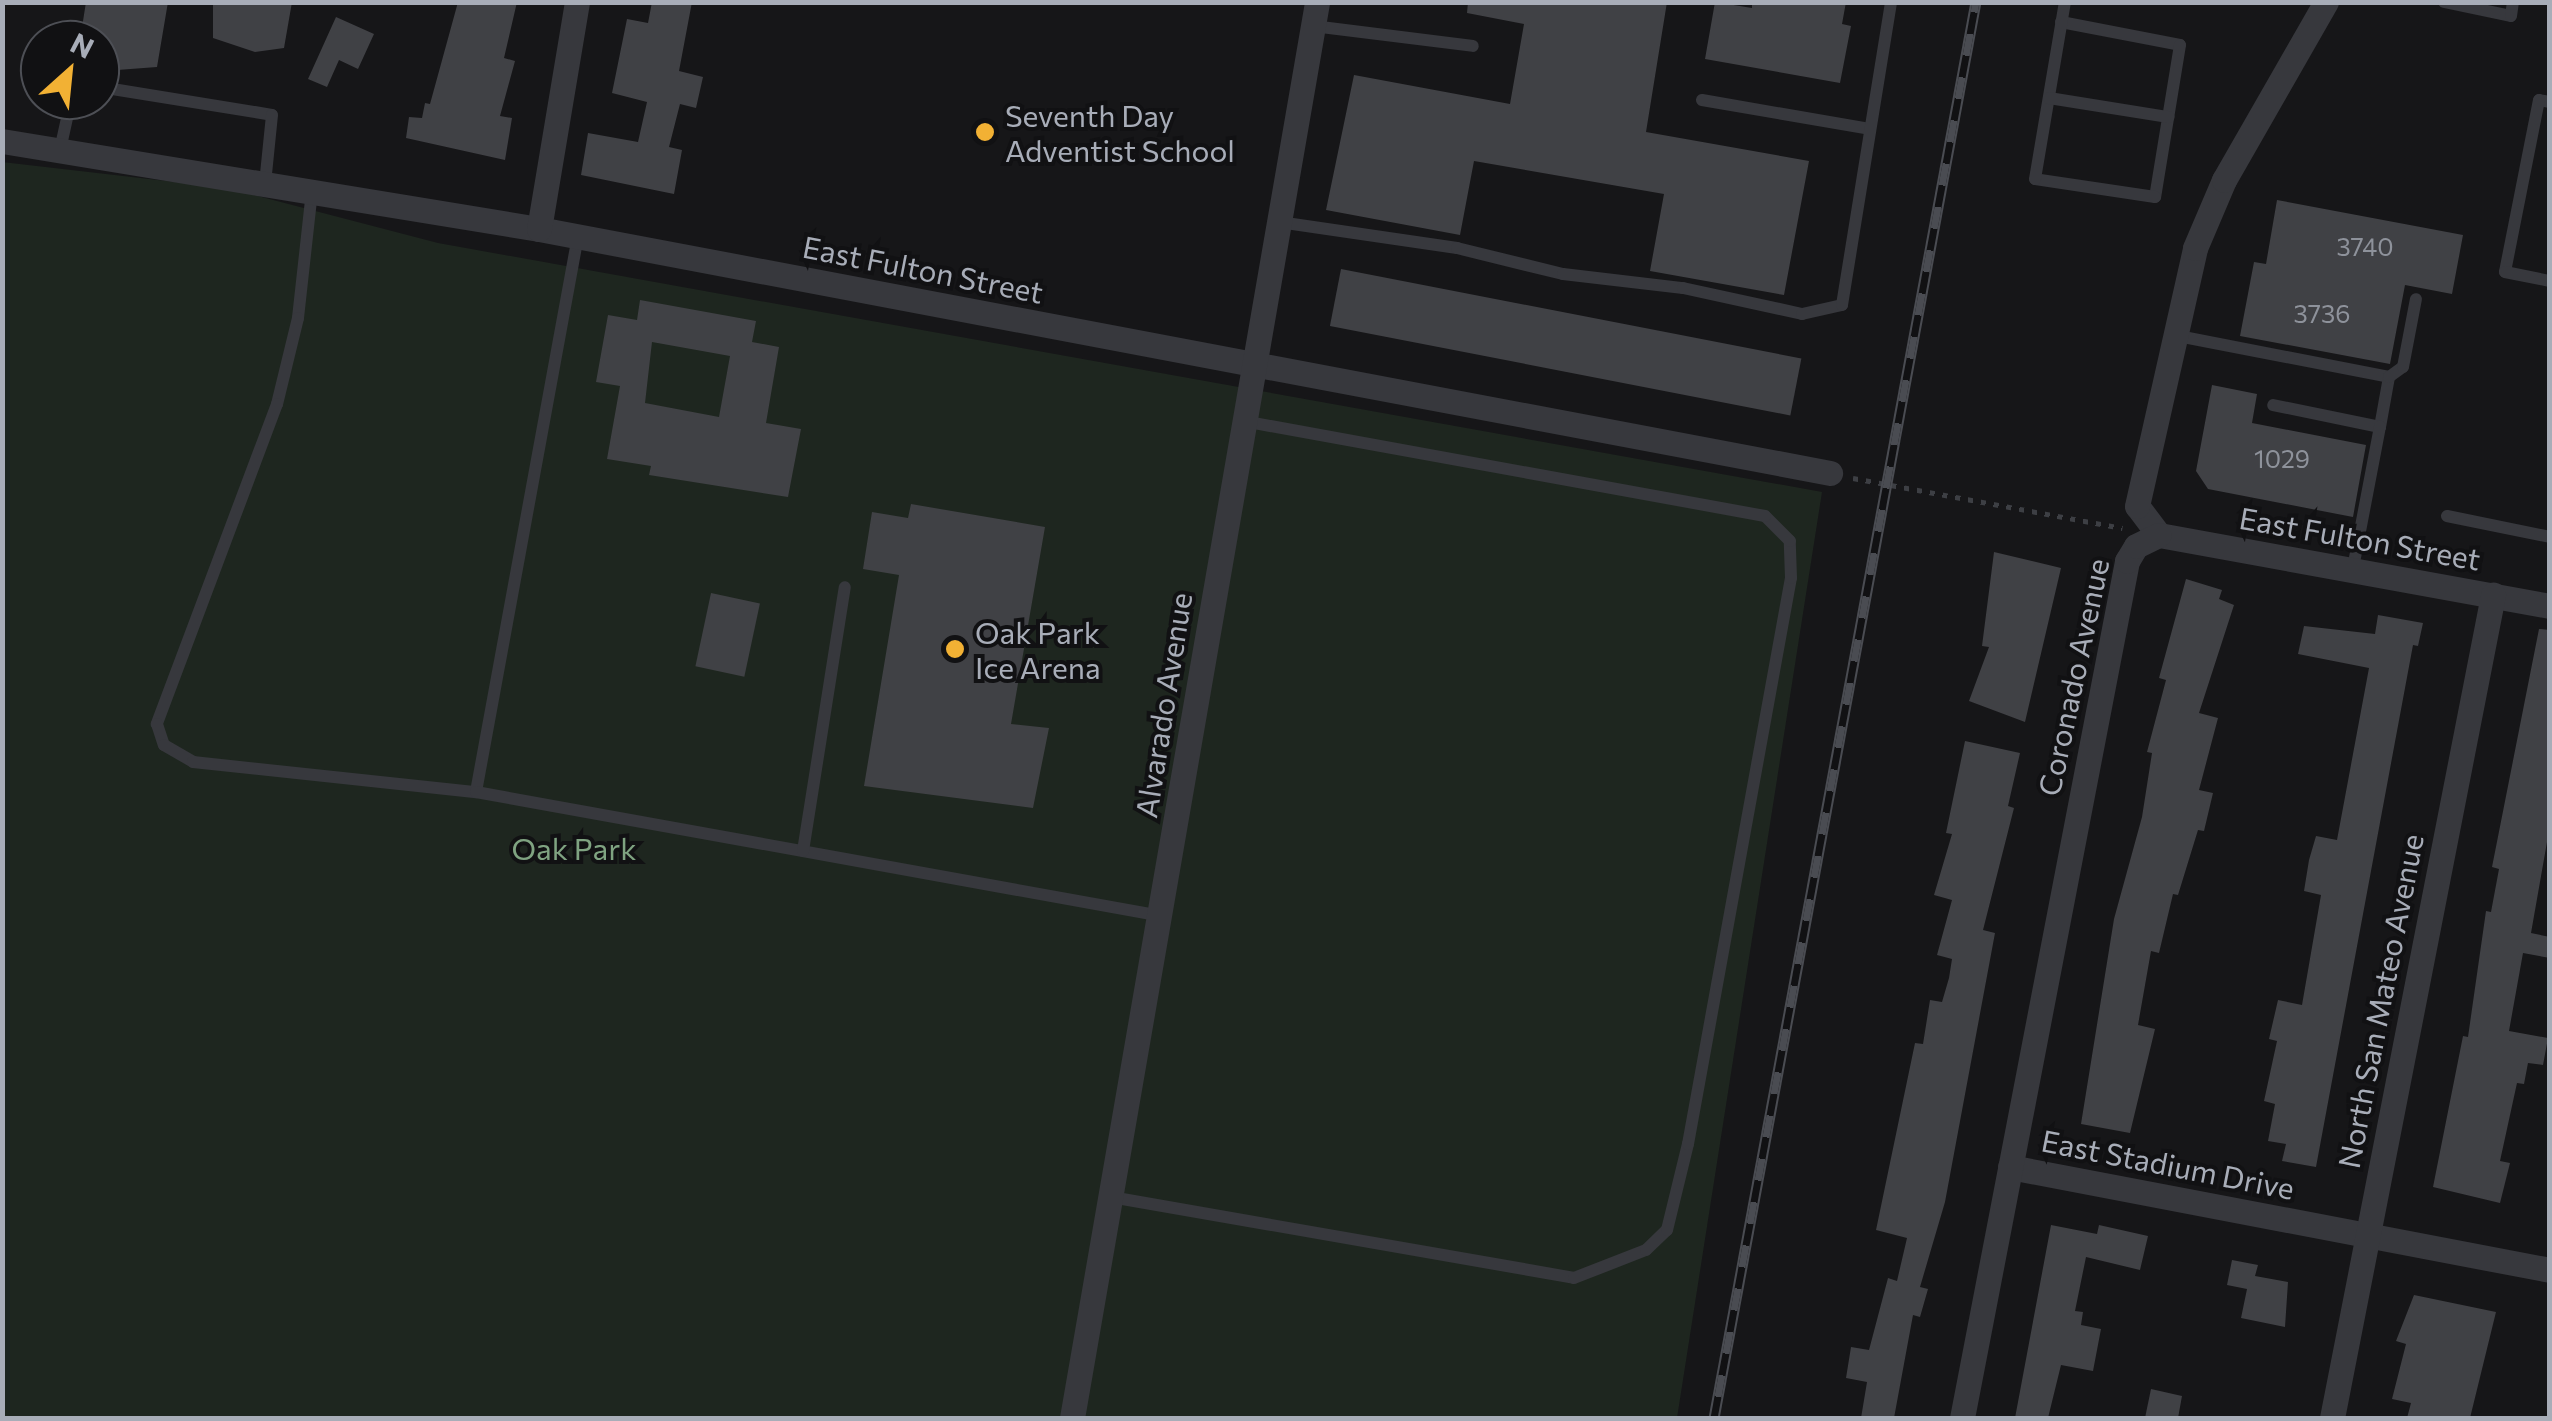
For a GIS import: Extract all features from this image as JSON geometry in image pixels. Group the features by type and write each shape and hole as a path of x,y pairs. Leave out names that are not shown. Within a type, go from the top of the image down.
{"street":[{"path":"539,229 577,2"},
{"path":"2160,535 2137,506 2170,335 2195,248 2224,180 2326,2"},
{"name":"Alvarado Avenue","path":"1072,1418 1315,14"},
{"name":"East Fulton Street","path":"2,141 578,236 1830,473"},
{"name":"East Fulton Street","path":"2160,535 2550,606"},
{"name":"Coronado Avenue","path":"1962,1418 2126,561 2136,546 2160,535"},
{"name":"North San Mateo Avenue","path":"2332,1418 2493,595"},
{"name":"East Stadium Drive","path":"2010,1167 2550,1270"}],"lane":[{"path":"1279,222 1456,248 1563,274 1683,288 1802,314 1842,305 1870,129 1885,70 1891,2"},
{"path":"2062,22 2180,45 2154,197 2035,179 2064,2"},
{"path":"2444,2 2511,16 2514,2"},
{"path":"1315,14 1473,46"},
{"path":"120,91 272,115 265,184"},
{"path":"2049,98 2168,117"},
{"path":"1702,100 1870,129"},
{"path":"2550,102 2540,100 2506,272 2550,281"},
{"path":"60,150 66,120"},
{"path":"312,192 298,318 277,404 157,724 164,745 194,762 476,792 1161,916"},
{"path":"476,792 578,236"},
{"path":"2353,568 2389,377 2403,367 2416,299"},
{"path":"2170,335 2389,377"},
{"path":"2272,405 2380,428"},
{"path":"1111,1197 1574,1278 1646,1250 1667,1230 1688,1144 1791,578 1790,541 1765,516 1243,421"},
{"path":"2447,516 2550,537"},
{"path":"803,852 845,587"}],"path":[{"path":"1830,473 2160,535"}],"green space":[{"name":"Oak Park","path":"2,162 227,188 438,243 1822,492 1677,1418 3,1418"}],"building":[{"path":"86,2 168,2 157,67 120,70 120,20 83,20"},
{"path":"213,2 292,2 284,48 255,52 213,38"},
{"path":"458,2 517,2 504,58 515,61 500,116 512,118 505,160 406,138 409,117 422,118 425,103 430,104"},
{"path":"652,2 692,2 679,71 703,77 696,108 680,104 669,147 682,150 674,194 581,175 588,133 638,142 647,102 612,93 627,19 648,23"},
{"path":"1468,2 1667,2 1646,132 1809,161 1784,295 1650,271 1664,194 1474,161 1460,235 1326,210 1354,75 1510,104 1524,24 1467,13"},
{"path":"1715,2 1752,8 1752,2 1846,2 1842,24 1851,26 1840,83 1705,59"},
{"path":"336,17 374,34 358,69 339,60 327,87 308,79"},
{"path":"2277,200 2463,235 2452,294 2405,285 2390,364 2240,336 2254,262 2266,264"},
{"path":"1341,269 1801,358 1790,415 1330,326"},
{"path":"640,300 756,321 752,342 779,347 766,423 801,429 788,497 649,475 651,466 607,459 620,386 596,382 608,315 637,320","holes":["652,342 730,356 719,417 645,403"]},
{"path":"2212,385 2257,394 2252,423 2366,445 2353,517 2208,489 2196,471"},
{"name":"Oak Park Ice Arena","path":"911,504 1045,527 1011,724 1049,728 1033,808 864,786 899,575 863,569 872,512 908,518"},
{"path":"1994,552 2061,568 2025,722 1969,701 1989,647 1982,646"},
{"path":"2186,579 2222,590 2219,599 2234,605 2199,713 2218,718 2199,790 2213,793 2204,831 2198,830 2178,895 2173,894 2159,953 2151,951 2138,1025 2155,1029 2130,1133 2081,1124 2114,919 2142,817 2152,753 2147,752 2166,680 2159,678"},
{"path":"711,593 760,603 744,677 695,666"},
{"path":"2378,615 2423,623 2418,646 2413,645 2316,1167 2282,1161 2286,1144 2268,1141 2275,1104 2264,1101 2277,1041 2269,1039 2278,1000 2302,1005 2321,895 2304,891 2309,860 2316,836 2337,840 2369,668 2298,654 2304,626 2375,634"},
{"path":"2539,629 2550,630 2550,825 2531,933 2550,937 2550,958 2523,953 2509,1031 2548,1038 2543,1065 2528,1063 2524,1084 2517,1083 2500,1161 2510,1163 2500,1203 2433,1187 2463,1036 2468,1037 2486,911 2491,912 2499,869 2492,867"},
{"path":"1965,741 2020,753 2008,806 2014,808 1983,930 1995,933 1945,1202 1920,1287 1928,1289 1920,1317 1913,1315 1894,1418 1861,1418 1867,1382 1846,1378 1851,1347 1869,1350 1888,1278 1897,1281 1907,1238 1876,1230 1915,1043 1923,1044 1930,1000 1942,1002 1949,978 1952,959 1937,955 1952,900 1934,895 1952,834 1946,833"},
{"path":"2051,1225 2097,1234 2099,1225 2148,1236 2140,1270 2086,1257 2075,1311 2083,1312 2081,1325 2101,1329 2093,1371 2061,1365 2048,1418 2015,1418"},
{"path":"2232,1260 2258,1265 2255,1276 2288,1282 2285,1327 2241,1318 2247,1289 2227,1285"},
{"path":"2414,1295 2496,1312 2470,1418 2407,1418 2411,1403 2392,1399 2406,1344 2396,1341"},
{"path":"2151,1389 2182,1396 2178,1418 2145,1418"}],"railway":[{"path":"1714,1418 1976,2"}],"place":[{"name":"Seventh Day Adventist School","path":"985,132"},
{"name":"Oak Park Ice Arena","path":"955,649"}]}
